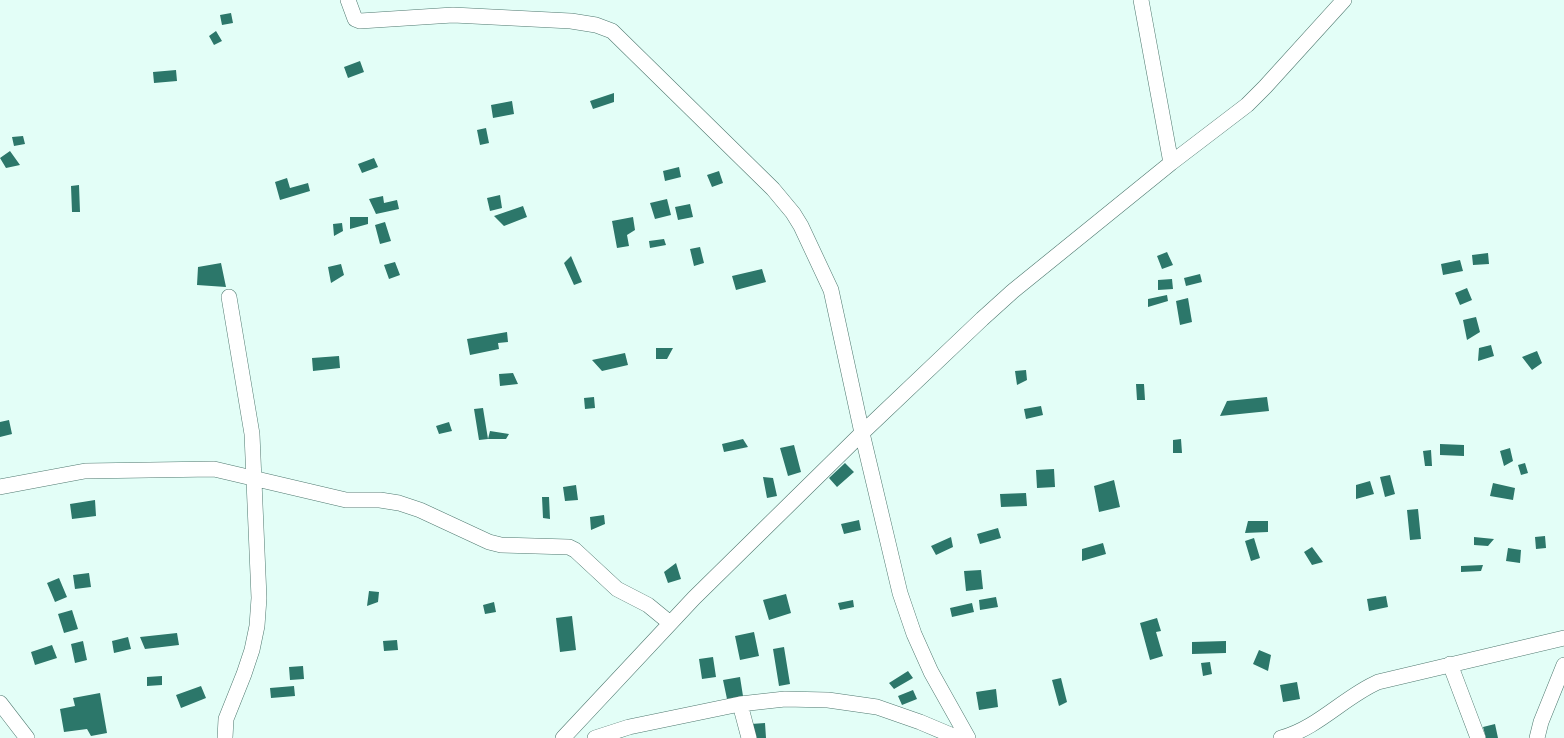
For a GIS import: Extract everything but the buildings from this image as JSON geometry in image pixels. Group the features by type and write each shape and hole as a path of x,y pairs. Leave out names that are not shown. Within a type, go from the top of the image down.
{"street":[{"path":"348,0 355,19 360,21 452,15 571,21 596,25 612,31 769,184 793,213 808,239 831,290 862,433 900,593 914,634 931,672 968,738"},
{"path":"1141,0 1171,163"},
{"path":"563,738 670,623 862,433 992,309 1171,163 1247,105 1266,87 1344,0"},
{"path":"225,738 226,719 244,674 257,626 259,598 252,434 229,296"},
{"path":"0,487 85,471 205,468 255,478 346,500 380,500 399,503 420,510 489,542 501,545 569,548 575,550 617,589 648,605 670,623"},
{"path":"1281,738 1311,733 1363,689 1378,682 1564,638"},
{"path":"1450,664 1478,738"},
{"path":"1537,738 1541,722 1564,665"},
{"path":"595,738 629,727 740,704 785,699 828,700 877,707 920,722 958,738"},
{"path":"0,703 27,738"},
{"path":"740,704 749,738"}]}
